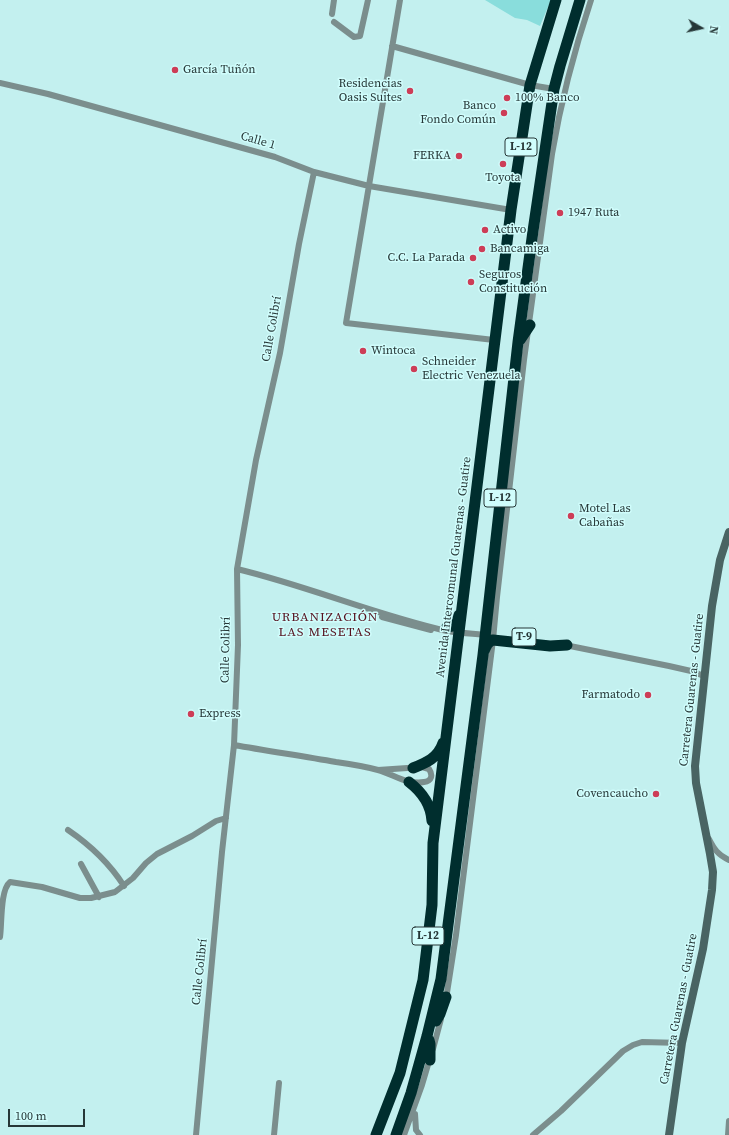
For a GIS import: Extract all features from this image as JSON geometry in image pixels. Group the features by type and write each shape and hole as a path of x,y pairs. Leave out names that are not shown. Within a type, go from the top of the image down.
{"highway":[{"name":"Avenida Intercomunal Guarenas - Guatire","path":"376,1135 400,1073 423,980 432,905 433,843 511,210 530,85 556,0"},
{"name":"L-12","path":"396,1135 411,1093 442,972 483,655 518,342 538,194 554,89 580,0"},
{"path":"518,342 530,325"},
{"path":"492,575 497,597"},
{"path":"456,661 453,637 446,630 453,627 457,623 463,601"},
{"path":"483,655 486,645 493,636 488,628 487,621"},
{"name":"T-9","path":"493,636 499,634 549,640 567,645"},
{"path":"413,768 430,761 436,755 441,748 446,731"},
{"path":"409,782 418,788 430,809 433,843"},
{"path":"430,1060 428,1031 440,1014 446,997"}],"main road":[{"name":"Carretera Guarenas - Guatire","path":"669,1135 682,1043 703,949 710,906 712,872 710,854 696,783 695,766 712,606 720,560 729,532"}],"street":[{"path":"332,14 334,0"},
{"path":"334,22 354,37 360,36 368,0"},
{"path":"400,0 346,324 494,340"},
{"name":"L-12","path":"404,1135 430,1060 446,997 456,936 493,636 524,360 530,325 556,126 572,60 591,0"},
{"path":"392,46 530,85 554,89"},
{"name":"Calle 1","path":"0,83 48,94 275,157 314,172 369,186 511,210"},
{"name":"Calle Colibrí","path":"196,1135 222,852 234,745 238,645 237,569 256,460 280,354 299,244 314,172"},
{"path":"237,569 282,580 367,609 449,631 567,645 676,667 704,676"},
{"path":"355,605 390,612 446,630"},
{"path":"367,609 390,620 446,630"},
{"path":"234,745 378,770 409,782 423,783 428,781 432,773 429,769 422,767 378,770"},
{"path":"0,937 4,895 6,886 10,882 42,887 80,898 99,897 115,892 124,886 157,854 192,836 216,821 226,818"},
{"path":"68,830 92,849 117,875 124,886"},
{"path":"706,834 715,850 721,856 729,860"},
{"path":"81,864 99,897"},
{"path":"533,1135 561,1111 623,1051 642,1042 682,1043"},
{"path":"274,1135 279,1083"},
{"path":"416,1103 414,1119 416,1130 420,1135"},
{"path":"728,1135 729,1120"}],"shaded area":[{"path":"485,0 551,0 540,26 527,20 515,18"}],"place":[{"name":"García Tuñón","path":"175,70"},
{"name":"Residencias Oasis Suites","path":"410,91"},
{"name":"100% Banco","path":"507,98"},
{"name":"Banco Fondo Común","path":"504,113"},
{"name":"FERKA","path":"459,156"},
{"name":"Toyota","path":"503,164"},
{"name":"1947 Ruta","path":"560,213"},
{"name":"Activo","path":"485,230"},
{"name":"Bancamiga","path":"482,249"},
{"name":"C.C. La Parada","path":"473,258"},
{"name":"Seguros Constitución","path":"471,282"},
{"name":"Wintoca","path":"363,351"},
{"name":"Schneider Electric Venezuela","path":"414,369"},
{"name":"Motel Las Cabañas","path":"571,516"},
{"name":"Farmatodo","path":"648,695"},
{"name":"Express","path":"191,714"},
{"name":"Covencaucho","path":"656,794"}],"district":[{"name":"URBANIZACIÓN LAS MESETAS","path":"325,626"}]}
